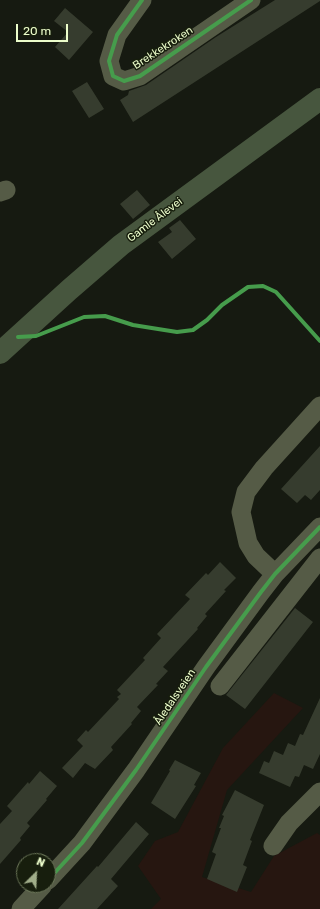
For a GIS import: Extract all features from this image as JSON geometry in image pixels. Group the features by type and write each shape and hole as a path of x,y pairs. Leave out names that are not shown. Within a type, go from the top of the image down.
{"main road":[{"name":"Gamle Ålevei","path":"0,353 121,245 320,99"}],"street":[{"name":"Brekkekroken","path":"142,0 117,35 109,61 113,76 124,81 140,76 251,0"},
{"path":"275,574 256,556 248,543 241,512 246,492 264,468 320,406"},
{"name":"Åledalsveien","path":"56,871 82,843 136,770 211,661 261,592 275,574 320,527"},
{"path":"220,686 320,558"},
{"path":"273,846 289,823 320,792"},
{"path":"21,909 36,893"}],"shaded area":[{"path":"274,693 303,708 227,790 202,877 251,892 274,856 317,833 320,835 320,909 151,909 161,899 138,866 155,841 178,832 223,748"}],"building":[{"path":"275,0 320,1 133,122 120,100 128,95 129,91 146,85 216,37"},
{"path":"65,8 93,32 69,60 55,47 68,32 54,21"},
{"path":"87,82 104,109 89,118 72,91"},
{"path":"137,190 150,205 133,219 120,204"},
{"path":"180,220 196,239 172,259 158,242 172,232 169,228"},
{"path":"320,446 320,490 311,500 305,495 297,503 281,489"},
{"path":"220,562 236,578 224,590 226,591 205,614 207,616 197,628 198,629 163,667 168,671 156,684 158,685 137,707 141,711 131,723 132,724 111,747 113,750 95,769 85,763 73,778 62,768 83,746 77,740 86,730 88,732 119,699 117,697 121,694 117,690 145,660 143,658 161,638 157,634 190,599 185,595 206,573 208,575"},
{"path":"295,608 313,622 245,709 226,695"},
{"path":"320,698 320,754 313,769 304,765 299,777 295,776 290,787 259,773 264,761 269,763 274,751 283,755 288,743 295,746 300,734 303,735"},
{"path":"175,760 201,773 194,785 196,786 175,819 151,803"},
{"path":"40,771 57,786 27,823 30,826 20,838 21,840 0,864 0,824 12,811 7,806"},
{"path":"235,790 264,805 250,840 252,841 243,865 247,867 237,892 207,879 216,854 212,852 221,828 219,828 224,816 222,815"},
{"path":"136,822 149,834 111,879 118,886 97,909 58,909 97,866 98,867"}],"cycle path":[{"path":"142,0 117,35 109,61 113,76 124,81 140,76 251,0"},
{"path":"18,337 36,336 84,317 105,316 133,325 158,329 177,332 193,330 207,320 222,305 248,287 263,286 276,292 320,341"},
{"path":"56,871 82,843 136,770 206,667 261,592 275,574 320,527"}]}
